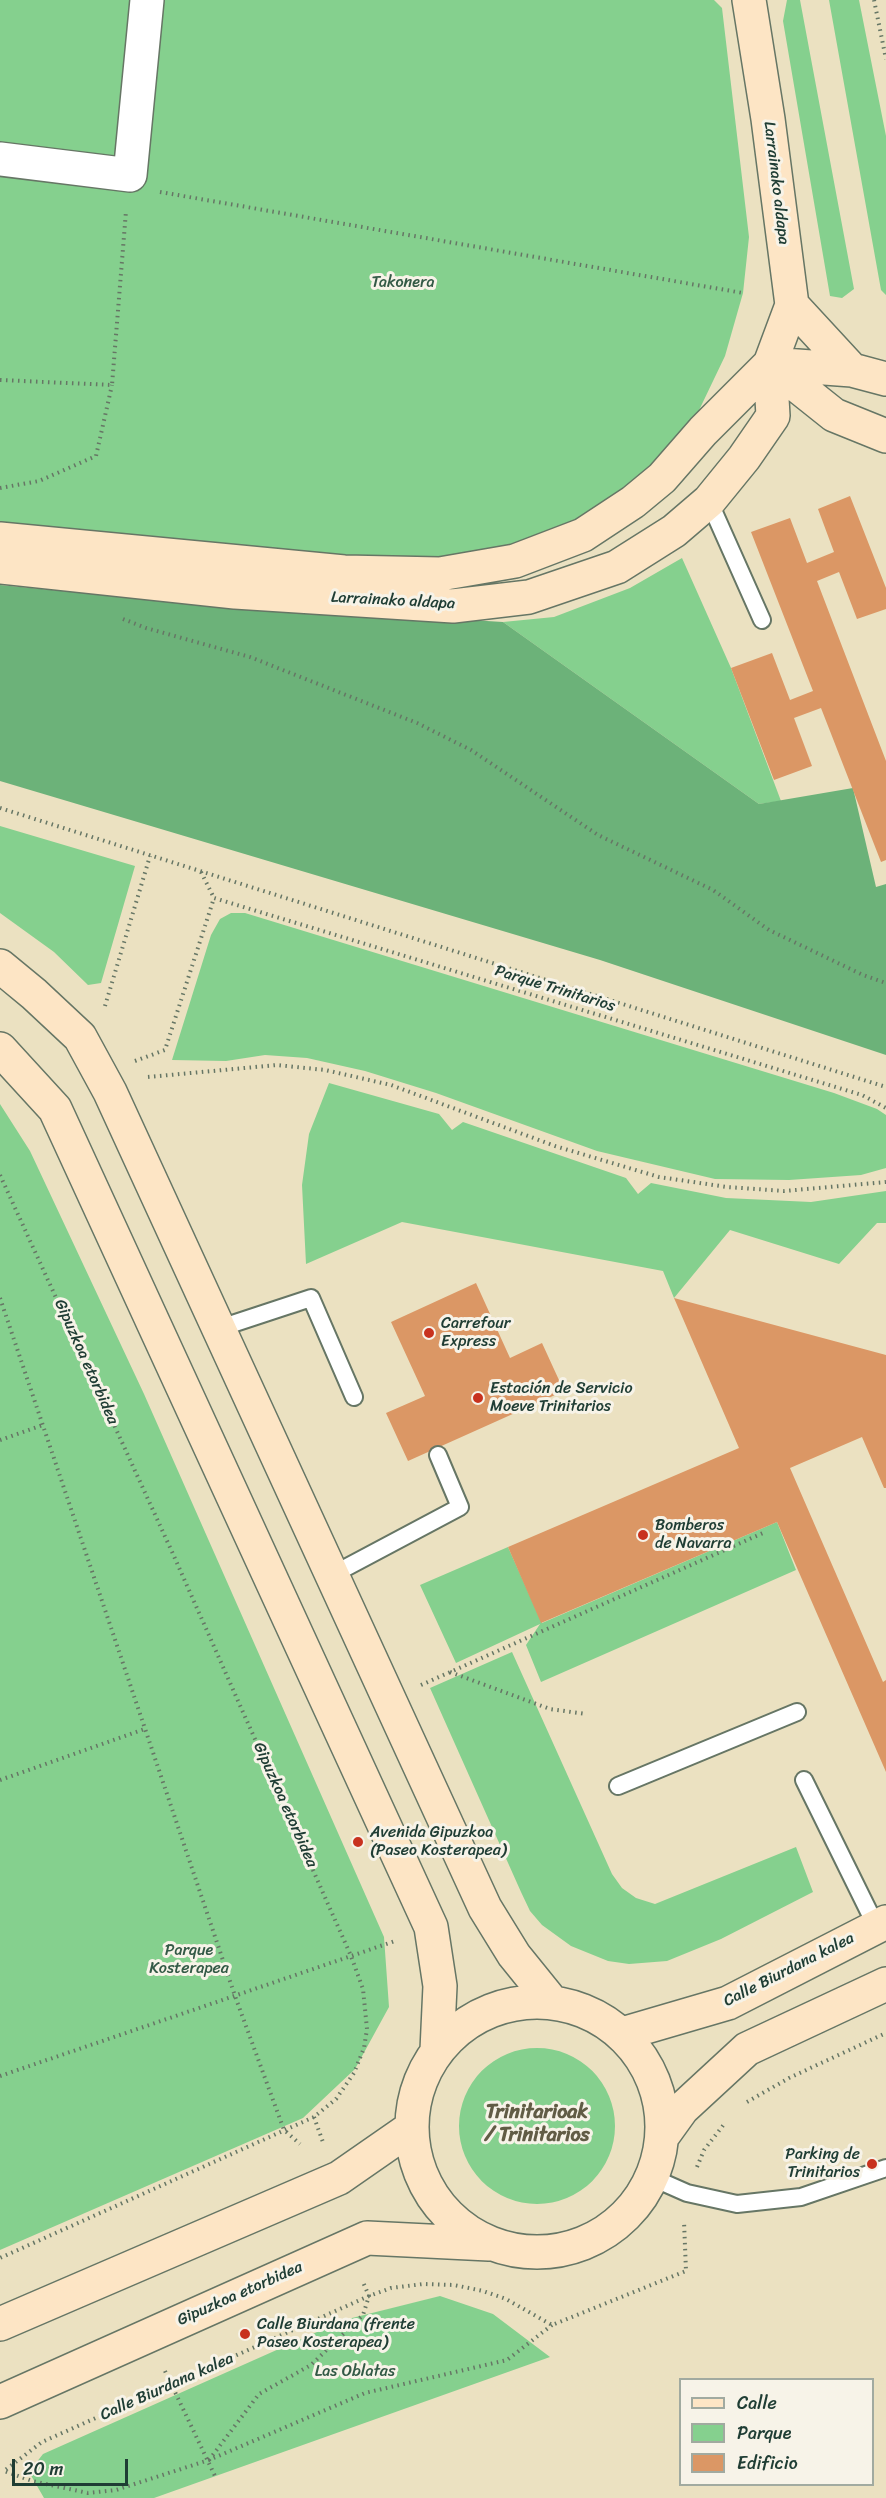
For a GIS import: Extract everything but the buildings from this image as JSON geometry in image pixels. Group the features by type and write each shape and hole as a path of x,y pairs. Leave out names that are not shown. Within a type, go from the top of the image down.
{"street":[{"path":"0,159 130,175 147,0"},
{"name":"Larrainako aldapa","path":"0,567 235,591 453,606 529,597 617,567 674,531 710,501 773,416 770,364 792,305 768,119 749,0"},
{"path":"792,305 852,370"},
{"path":"770,364 852,370 886,379"},
{"path":"770,364 834,415 886,436"},
{"name":"Larrainako aldapa","path":"0,539 344,572 440,574 516,561 583,534 633,502 662,478 703,431 770,364"},
{"path":"773,416 791,413 834,415"},
{"path":"0,966 80,1036 110,1092 485,1908 514,1955 552,2002"},
{"path":"0,1049 55,1109 431,1927 440,1986 437,2050"},
{"name":"Calle Biurdana kalea","path":"622,2034 728,2003 881,1924"},
{"path":"663,2134 682,2109 747,2049 886,1984"},
{"path":"552,2002 589,2013 622,2034 646,2062 660,2096 663,2134 653,2178 625,2218 585,2244 538,2253 491,2244 449,2217 421,2177 411,2128 418,2087 437,2050 469,2021 509,2005 552,2002"},
{"path":"0,2324 339,2178 411,2128"},
{"name":"Gipuzkoa etorbidea","path":"0,2402 367,2238 491,2244"}],"lane":[{"path":"710,501 762,620"},
{"path":"220,1328 311,1298 354,1397"},
{"path":"332,1575 460,1507 438,1455"},
{"path":"618,1786 797,1712"},
{"path":"804,1780 881,1924"},
{"path":"653,2178 687,2193 737,2204 801,2197 886,2168"}],"path":[{"path":"874,0 886,59"},
{"path":"130,175 144,189 743,293"},
{"path":"0,488 39,481 96,456 111,385 130,175"},
{"path":"0,380 111,385"},
{"path":"115,616 146,628 250,657 417,723 471,750 598,835 648,857 712,890 769,930 863,975 886,983"},
{"path":"0,808 886,1087"},
{"path":"105,1006 150,856"},
{"path":"165,1050 214,898 201,872"},
{"name":"Parque Trinitarios","path":"214,898 862,1095 886,1108"},
{"path":"148,1077 276,1065 325,1070 391,1085 555,1146 659,1177 727,1187 784,1191 886,1182"},
{"name":"Gipuzkoa etorbidea","path":"0,1175 178,1564 351,1956 363,1989 367,2012 364,2048 354,2073 336,2098 314,2117 0,2258"},
{"path":"0,1298 235,1996 284,2130 300,2144"},
{"path":"0,1440 43,1425"},
{"path":"418,1686 763,1533"},
{"path":"450,1672 550,1709 586,1714"},
{"path":"0,1780 145,1729"},
{"path":"0,2076 395,1941"},
{"path":"743,2105 789,2078 886,2033"},
{"path":"209,2460 365,2393 507,2360 552,2325 686,2271 683,2230 687,2193 704,2150 730,2118"},
{"path":"209,2460 259,2394 311,2365 363,2315 369,2296 363,2282"},
{"name":"Calle Biurdana kalea","path":"209,2460 116,2490 88,2493 32,2481 4,2471 42,2442 369,2296 402,2287 423,2284 454,2285 483,2291 506,2299 552,2325"},
{"path":"165,2371 215,2476"}],"green space":[{"name":"Takonera","path":"0,0 714,0 722,8 749,237 743,293 725,356 691,427 608,518 519,552 411,567 0,525"},
{"path":"787,0 800,0 854,289 842,298 830,296 783,21"},
{"path":"829,0 859,0 886,136 886,295 881,290"},
{"path":"682,558 731,668 781,801 759,804 503,622 554,617 630,588"},
{"path":"0,585 177,602 503,622 759,804 853,788 876,887 886,884 886,1055 600,960 0,781"},
{"path":"0,826 135,866 101,983 88,985 54,952 0,913"},
{"path":"231,913 245,913 834,1093 877,1109 886,1115 886,1168 861,1175 789,1180 715,1179 597,1151 436,1093 365,1071 307,1058 265,1055 226,1061 172,1060 211,935 220,919"},
{"path":"329,1083 439,1114 452,1130 463,1122 626,1178 638,1194 651,1183 726,1198 811,1202 886,1191 886,1223 877,1223 839,1264 730,1230 674,1298 663,1271 402,1222 306,1264 302,1185 309,1134"},
{"name":"Parque Kosterapea","path":"0,1104 30,1151 144,1394 384,1937 389,2007 355,2069 303,2118 0,2250"},
{"path":"777,1522 796,1570 541,1682 526,1645 540,1624 456,1663 420,1585 508,1547 542,1623"},
{"path":"512,1652 612,1874 622,1888 636,1898 655,1904 796,1847 813,1892 721,1939 667,1961 629,1964 608,1961 571,1946 542,1925 530,1911 521,1892 430,1688"},
{"path":"537,2048 567,2054 592,2071 609,2096 615,2126 609,2156 592,2181 567,2198 537,2204 507,2198 482,2181 465,2156 459,2126 465,2096 482,2071 507,2054"},
{"name":"Las Oblatas","path":"440,2296 493,2314 550,2357 154,2498 44,2498 29,2472 43,2454 344,2320"}],"place":[{"name":"Carrefour Express","path":"429,1333"},
{"name":"Estación de Servicio Moeve Trinitarios","path":"478,1398"},
{"name":"Bomberos de Navarra","path":"643,1535"},
{"name":"Avenida Gipuzkoa (Paseo Kosterapea)","path":"358,1842"},
{"name":"Parking de Trinitarios","path":"872,2164"},
{"name":"Calle Biurdana (frente Paseo Kosterapea)","path":"245,2334"}],"district":[{"name":"Trinitarioak / Trinitarios","path":"537,2124"}]}
